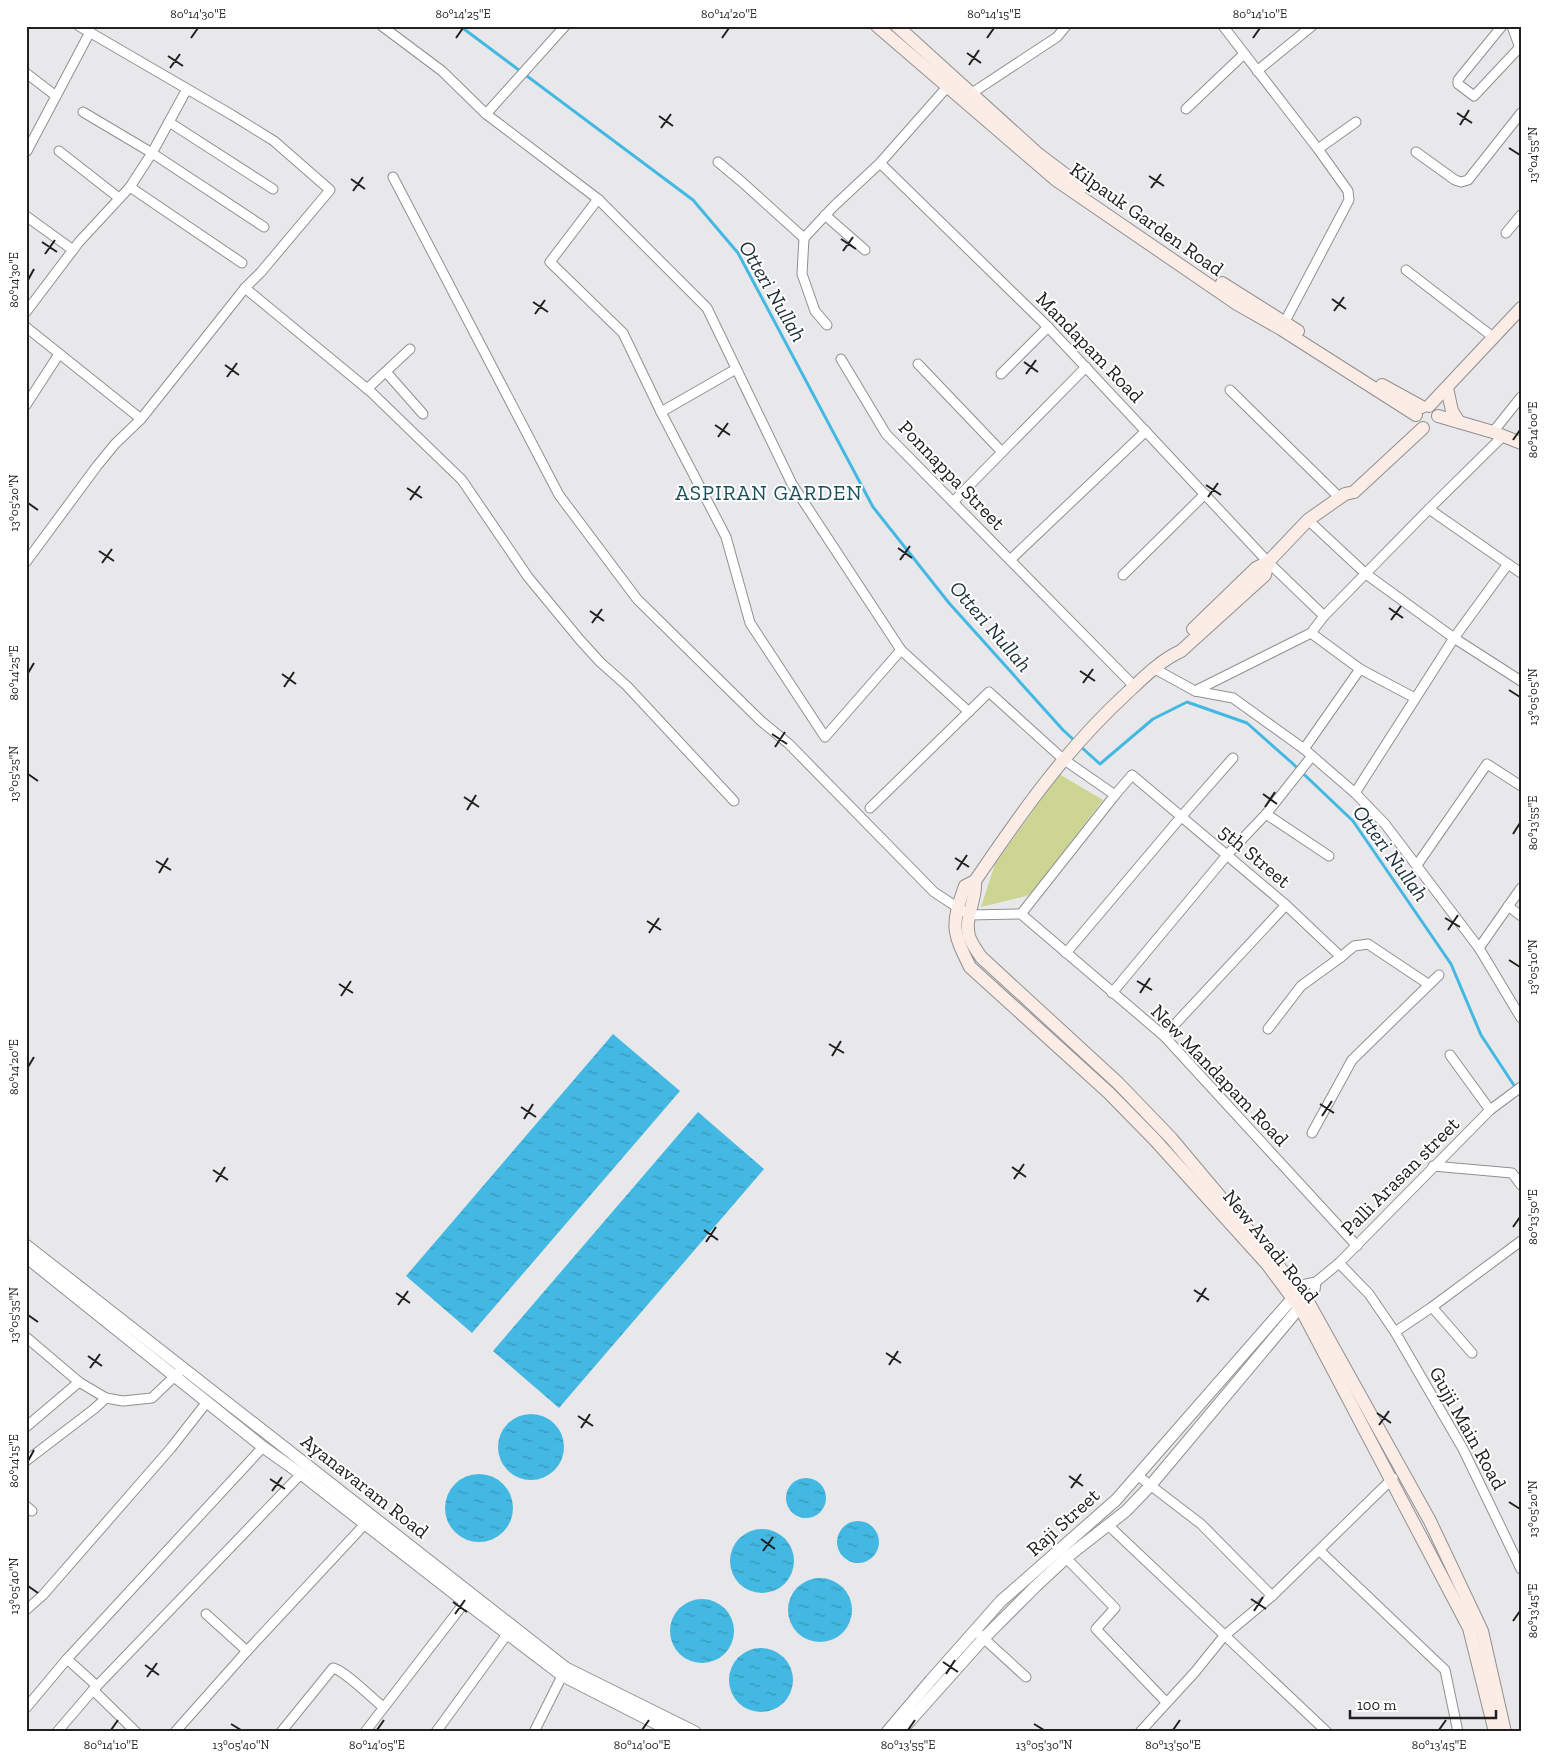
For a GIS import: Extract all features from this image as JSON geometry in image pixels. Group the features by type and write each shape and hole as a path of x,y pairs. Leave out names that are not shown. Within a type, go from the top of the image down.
{"main road":[{"name":"Kilpauk Garden Road","path":"877,26 1056,180 1237,304 1283,325"},
{"name":"Kilpauk Garden Road","path":"897,26 1037,153 1157,240 1283,325 1366,375 1426,415 1459,422 1521,443"},
{"path":"1134,686 1171,656 1181,652 1265,575 1268,562 1308,520 1343,496 1354,492 1426,415 1447,388 1521,308"},
{"path":"1447,388 1452,411 1459,422"},
{"name":"New Avadi Road","path":"1134,686 1072,748 1022,812 975,881 965,886 954,920 956,940 970,967 1109,1093 1155,1140 1299,1299 1469,1628 1495,1732"},
{"name":"New Avadi Road","path":"975,881 976,891 969,915 969,936 981,957 1125,1090 1171,1138 1299,1299 1402,1470 1430,1521 1482,1631 1505,1732"}],"street":[{"path":"26,562 97,466 115,444 141,419 245,288 330,190 274,141 79,26"},
{"path":"382,26 442,71 486,114 598,199 707,308 792,484 901,650 969,712"},
{"path":"486,114 565,26"},
{"path":"972,94 1057,37 1066,26"},
{"path":"1223,26 1348,191 1349,200 1283,325"},
{"path":"1257,71 1312,26"},
{"path":"1502,26 1458,80 1458,84 1472,96 1477,95 1520,48 1513,26"},
{"path":"27,151 90,32"},
{"path":"1186,110 1244,54"},
{"path":"26,73 56,96"},
{"path":"827,326 815,311 802,274 804,238 825,215 880,163 948,86"},
{"path":"26,312 73,250 130,187 187,89"},
{"path":"83,112 152,152 264,227"},
{"path":"1416,152 1455,180 1461,182 1468,180 1521,113"},
{"path":"169,122 273,188"},
{"path":"1318,149 1356,122"},
{"path":"58,151 119,198"},
{"path":"718,162 804,238"},
{"name":"Mandapam Road","path":"880,163 1048,327 1268,562 1324,616"},
{"path":"393,176 560,495 637,599 761,721 789,744 934,892 969,915 1021,914 1115,795 1063,759 989,692 870,808"},
{"path":"130,187 242,263"},
{"path":"598,199 550,262 623,333 661,412 726,537 750,623 825,737 901,650"},
{"path":"1506,234 1521,214"},
{"path":"825,215 865,250"},
{"path":"26,216 73,250"},
{"path":"1406,270 1493,337"},
{"path":"245,288 367,389 462,480 528,577 575,633 600,662 627,686 734,802"},
{"path":"26,327 141,419"},
{"path":"1001,374 1048,327"},
{"path":"367,389 410,348"},
{"path":"26,405 58,354"},
{"name":"Ponnappa Street","path":"841,358 886,434 1134,686"},
{"path":"918,364 1002,452"},
{"path":"953,502 1086,367"},
{"path":"661,412 736,369"},
{"path":"386,372 424,414"},
{"path":"1230,390 1343,496"},
{"path":"1195,691 1311,633 1324,616 1429,509 1498,434 1521,397"},
{"path":"1010,560 1146,431"},
{"path":"1123,576 1205,494"},
{"path":"1429,509 1521,573"},
{"path":"1308,520 1366,574 1454,638 1521,681"},
{"path":"1355,792 1454,638 1508,564"},
{"path":"1311,633 1360,669 1415,698"},
{"path":"1155,669 1195,691 1233,698 1304,749 1309,759 1355,792 1385,824 1479,948 1521,1018"},
{"path":"1304,749 1360,669"},
{"path":"1066,953 1233,758"},
{"path":"1112,993 1227,855 1266,814 1309,759"},
{"path":"1417,865 1487,764 1521,786"},
{"name":"5th Street","path":"1115,795 1132,775 1286,905 1341,957"},
{"path":"1266,814 1328,856"},
{"path":"1479,948 1521,888"},
{"path":"1164,1036 1286,905"},
{"path":"1508,906 1521,916"},
{"name":"New Mandapam Road","path":"1021,914 1164,1036 1357,1246"},
{"path":"1268,1029 1301,986 1354,946 1368,944 1428,984"},
{"path":"1312,1133 1352,1060 1439,975"},
{"path":"1512,1001 1521,996"},
{"path":"1450,1055 1490,1110"},
{"name":"Palli Arasan street","path":"1299,1299 1306,1284 1316,1282 1339,1263 1490,1110 1521,1087"},
{"path":"1433,1166 1512,1173 1521,1184"},
{"path":"1339,1263 1369,1294 1395,1332 1521,1241"},
{"name":"Ayanavaram Road","path":"26,1245 183,1367 565,1672 695,1732"},
{"name":"Ayanavaram Road","path":"26,1257 263,1447 301,1474 465,1602 565,1672 673,1732"},
{"name":"Raji Street","path":"900,1732 979,1634 1001,1601 1116,1500 1217,1383 1299,1299"},
{"name":"Raji Street","path":"887,1732 979,1634 1066,1558 1126,1511 1150,1486 1228,1392 1299,1299"},
{"path":"1432,1307 1472,1354"},
{"name":"Gujji Main Road","path":"1395,1332 1463,1450 1521,1569"},
{"path":"26,1337 79,1382 106,1398 123,1401 152,1398 183,1367"},
{"path":"26,1427 79,1382"},
{"path":"1217,1383 1228,1392"},
{"path":"26,1461 106,1398"},
{"path":"26,1610 43,1595 152,1470 206,1402"},
{"path":"26,1708 67,1659 263,1447"},
{"path":"1142,1731 1166,1702 1195,1672 1224,1636 1272,1596 1402,1470"},
{"path":"57,1732 95,1688 301,1474"},
{"path":"1137,1475 1201,1524 1272,1596"},
{"path":"175,1732 365,1524"},
{"path":"1108,1525 1327,1732"},
{"path":"1320,1551 1445,1670 1458,1732"},
{"path":"1066,1558 1115,1608 1096,1629 1166,1702"},
{"path":"365,1732 465,1602"},
{"path":"206,1614 247,1651"},
{"path":"436,1732 508,1633"},
{"path":"979,1634 1026,1677"},
{"path":"67,1659 136,1732"},
{"path":"281,1732 332,1668 344,1674 383,1707"},
{"path":"534,1732 565,1672"}],"green space":[{"path":"1059,774 1103,800 1032,893 981,907 995,864"}],"water":[{"path":"613,1034 680,1091 472,1333 406,1276"},
{"path":"698,1112 764,1169 559,1408 493,1351"},
{"path":"537,1414 555,1423 562,1434 564,1447 562,1460 555,1471 544,1478 525,1480 507,1471 500,1460 498,1441 507,1423 518,1416"},
{"path":"486,1474 498,1480 507,1489 513,1501 511,1521 503,1532 486,1542 472,1542 455,1532 447,1521 445,1501 455,1484 466,1476"},
{"path":"810,1478 817,1481 823,1487 826,1498 825,1506 817,1515 810,1518 802,1518 795,1515 787,1506 786,1494 789,1487 798,1479"},
{"path":"862,1521 870,1524 876,1530 879,1542 876,1554 870,1560 854,1563 846,1560 840,1554 837,1538 840,1530 846,1524"},
{"path":"756,1529 768,1529 785,1538 792,1549 794,1561 792,1573 785,1584 768,1593 756,1593 744,1588 735,1579 730,1567 730,1555 735,1543 744,1534"},
{"path":"814,1578 826,1578 843,1587 850,1598 852,1610 850,1622 843,1633 826,1642 814,1642 802,1637 793,1628 788,1616 788,1604 793,1592 802,1583"},
{"path":"696,1599 708,1599 725,1608 732,1619 734,1631 732,1643 725,1654 708,1663 696,1663 684,1658 675,1649 670,1637 670,1625 675,1613 684,1604"},
{"path":"755,1648 767,1648 784,1657 791,1668 793,1680 791,1692 784,1703 767,1712 755,1712 743,1707 734,1698 729,1686 729,1674 734,1662 743,1653"}],"waterway":[{"name":"Otteri Nullah","path":"460,26 693,200 738,253 873,507 949,603 1075,741"},
{"name":"Otteri Nullah","path":"1080,746 1100,764 1153,719 1187,702 1247,723 1353,821 1451,964 1481,1035 1521,1096"}],"district":[{"name":"ASPIRAN GARDEN","path":"769,492"}]}
